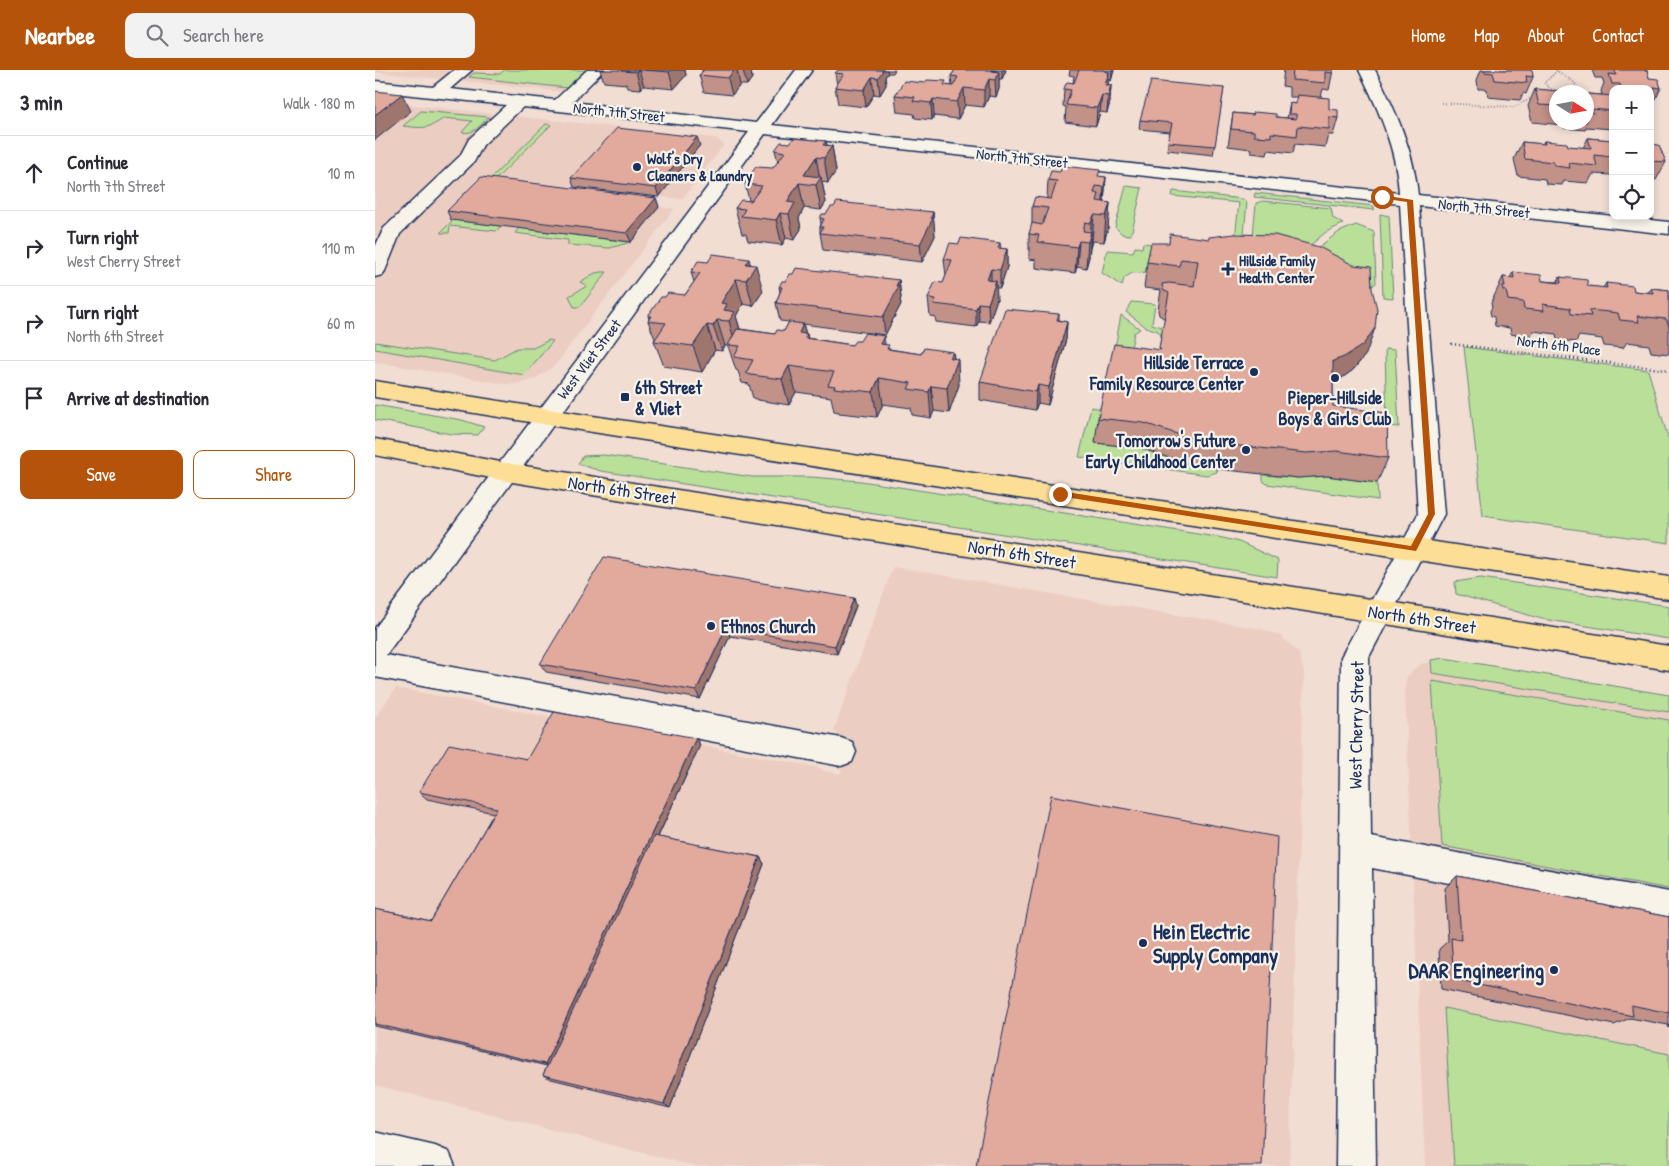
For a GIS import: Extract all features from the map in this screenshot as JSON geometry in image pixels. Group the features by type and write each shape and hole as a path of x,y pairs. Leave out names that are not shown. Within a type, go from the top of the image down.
{"main road":[{"path":"375,389 546,417 1669,588"},
{"name":"North 6th Street","path":"375,447 506,472 1669,658"}],"street":[{"path":"437,92 464,70"},
{"path":"559,106 596,70"},
{"name":"West Vliet Street","path":"375,650 804,70"},
{"name":"West Cherry Street","path":"1356,1166 1355,657 1431,514 1410,200 1405,167 1398,140 1379,92 1367,70"},
{"name":"North 7th Street","path":"375,86 1669,228"},
{"path":"375,271 391,232 468,158 475,143 520,102"},
{"path":"375,665 841,752"},
{"path":"1355,850 1669,909"},
{"path":"375,1151 435,1166"}],"path":[{"path":"1549,88 1546,87 1544,81 1556,71 1576,85"},
{"path":"1543,93 1549,90"},
{"path":"1441,103 1514,107 1536,96"},
{"name":"North 6th Place","path":"1447,343 1669,370"}],"shaded area":[{"path":"375,70 588,70 565,92 375,72"},
{"path":"375,101 716,138 724,145 682,199 568,186 567,196 674,209 555,365 535,379 515,384 506,384 375,362"},
{"path":"893,567 1261,629 1281,636 1299,653 1304,673 1289,1166 695,1166 375,1085 375,718 396,688 821,768 821,770 840,774 852,739 840,737 834,730"},
{"path":"1444,658 1669,695 1669,1166 1425,1166 1405,690 1406,678 1413,670 1421,664"}],"green space":[{"path":"504,70 586,70 567,88 469,77 474,73 500,74"},
{"path":"421,111 489,117 477,129 466,133 462,132 472,121 444,118 434,125 425,127 403,126"},
{"path":"546,124 551,125 494,181 489,180"},
{"path":"1126,186 1142,188 1131,235 1122,234 1115,227"},
{"path":"1173,191 1242,199 1247,202 1243,244 1234,247 1239,203 1172,196"},
{"path":"1255,193 1374,206 1374,210 1254,197"},
{"path":"1263,201 1331,208 1333,218 1343,224 1326,232 1306,249 1252,246 1256,203"},
{"path":"1380,214 1389,216 1393,298 1383,297"},
{"path":"453,220 501,226 496,231 450,226 449,233 440,233"},
{"path":"1356,225 1374,232 1376,283 1371,287 1316,249 1339,232"},
{"path":"519,228 631,242 610,248 568,245 568,240 515,233"},
{"path":"1143,243 1222,252 1147,272 1132,273 1124,278 1122,286 1102,273 1107,250 1133,252 1135,247 1142,248"},
{"path":"607,272 580,307 574,307 569,296 587,286 580,282 595,273"},
{"path":"1131,302 1155,304 1152,324 1164,328 1162,337 1158,331 1146,327 1126,312"},
{"path":"1121,315 1140,329 1134,333 1131,348 1112,364"},
{"path":"549,340 553,341 524,375 375,349 375,342 495,360 517,348 533,348"},
{"path":"1464,347 1648,370 1669,441 1669,543 1483,516"},
{"path":"1385,349 1395,350 1399,427 1387,426"},
{"path":"375,405 462,420 484,427 478,435 451,434 375,420"},
{"path":"1091,407 1103,409 1096,443 1140,448 1181,462 1217,469 1217,472 1207,475 1079,457"},
{"path":"604,455 752,477 811,477 861,481 1223,538 1239,542 1278,560 1277,577 601,471 578,464 583,456"},
{"path":"1263,475 1298,478 1327,476 1377,483 1378,500 1267,484 1263,481"},
{"path":"1481,578 1669,606 1669,639 1542,619 1456,594 1455,582"},
{"path":"1444,658 1669,695 1669,712 1432,673 1431,660"},
{"path":"1432,681 1669,720 1669,889 1442,846"},
{"path":"1444,1008 1669,1054 1669,1166 1454,1166"}],"building":[{"path":"623,70 638,70 636,72"},
{"path":"645,70 671,70 669,72"},
{"path":"704,70 734,70 728,78 699,75"},
{"path":"838,70 883,70 878,78 872,77 864,90 835,87 844,74 835,73"},
{"path":"955,70 992,70 999,72 995,80 989,79 984,90 964,88 957,102 933,99 931,103 913,101 915,97 895,95 904,81 925,83 927,80 946,81 944,85 953,86 958,77 951,76"},
{"path":"1079,70 1104,70 1109,72 1105,85 1111,85 1108,96 1102,95 1097,108 1066,105 1071,90 1064,89 1065,86 1067,82 1074,83"},
{"path":"1293,70 1333,70 1333,73 1325,72 1325,83 1292,80"},
{"path":"1484,70 1532,70 1533,77 1526,76 1527,83 1495,80 1493,73 1484,72"},
{"path":"1614,70 1644,70 1647,71 1649,78 1658,79 1661,88 1654,87 1654,85 1612,84 1609,74 1617,75"},
{"path":"1151,81 1224,88 1215,146 1168,142 1172,123 1140,120"},
{"path":"1535,89 1549,90 1549,106 1539,105"},
{"path":"375,91 402,94 375,115"},
{"path":"1297,95 1329,98 1329,109 1338,110 1338,118 1329,117 1329,129 1298,126 1297,136 1271,133 1271,137 1254,136 1254,131 1231,129 1233,113 1253,115 1254,112 1276,114 1276,117 1296,119 1296,114 1289,114 1290,103 1296,104"},
{"path":"1594,95 1609,96 1609,111 1594,109"},
{"name":"Wolf's Dry Cleaners & Laundry","path":"617,128 697,137 656,188 571,178"},
{"path":"794,138 826,141 823,145 832,146 824,158 816,157 804,175 821,177 816,185 799,183 787,202 795,203 789,214 780,213 776,220 741,216 745,209 735,208 741,200 751,201 762,186 745,184 748,181 745,181 756,167 773,168 785,152 775,150 781,142 790,143"},
{"path":"1588,138 1609,140 1609,157 1594,155 1597,166 1569,163 1570,168 1555,166 1553,162 1525,159 1522,142 1567,143 1568,146 1591,148"},
{"path":"1654,144 1659,145 1666,162 1654,161"},
{"path":"1062,166 1100,170 1098,176 1106,177 1104,187 1096,186 1094,193 1099,194 1097,201 1110,203 1106,216 1094,215 1091,223 1085,222 1083,231 1091,232 1088,242 1079,241 1077,247 1037,242 1039,235 1029,234 1032,223 1042,225 1048,208 1032,206 1035,197 1051,199 1057,181 1048,180 1051,171 1060,172"},
{"path":"481,177 656,198 627,233 447,211"},
{"path":"837,202 933,212 931,218 933,218 920,244 820,233 823,227 820,227 824,219 820,218 822,214 826,214"},
{"name":"Hillside Terrace Family Resource Center","path":"1170,234 1209,239 1209,237 1234,234 1275,235 1319,247 1353,265 1371,267 1372,289 1377,309 1375,328 1363,345 1344,357 1333,361 1333,406 1387,413 1388,458 1337,451 1306,453 1222,444 1186,437 1144,423 1098,418 1114,344 1161,350 1159,348 1169,293 1163,290 1162,284 1194,286 1198,261 1181,259 1179,266 1147,262 1151,243 1169,243"},
{"path":"961,238 1000,243 998,248 1007,249 1000,270 991,269 987,280 996,281 988,304 978,303 976,309 934,304 936,299 928,298 935,282 943,283 952,260 944,259 950,243 959,244"},
{"path":"713,254 749,259 746,264 756,265 746,280 736,279 721,303 727,304 724,310 735,312 729,321 717,320 713,326 707,325 693,346 654,341 666,323 648,321 651,316 648,316 661,297 665,297 668,293 685,295 700,273 691,272 698,261 708,262"},
{"path":"796,268 899,280 896,286 899,286 883,317 776,303 782,287 779,287 782,281 786,281"},
{"path":"1513,272 1541,275 1542,281 1561,283 1560,277 1587,280 1588,286 1607,288 1606,283 1633,286 1634,291 1653,293 1651,288 1669,290 1669,326 1666,319 1637,316 1639,322 1620,320 1618,313 1589,310 1591,316 1571,314 1570,308 1542,304 1544,311 1524,309 1523,302 1508,300 1506,291 1503,290 1502,286 1505,286 1503,277 1514,278"},
{"path":"1005,309 1059,314 1057,320 1067,322 1049,387 1038,385 1036,392 980,382"},
{"path":"789,322 803,324 799,333 807,334 805,338 852,345 855,341 860,341 865,333 884,336 880,344 889,345 887,349 921,354 924,348 953,352 950,358 958,359 947,388 931,386 929,392 908,389 911,383 879,378 873,392 834,388 835,386 828,385 834,372 789,366 782,379 746,373 753,360 734,357 740,346 728,345 737,329 775,334 777,330 784,331"},
{"name":"Ethnos Church","path":"604,557 854,598 835,646 726,628 696,691 540,664"},
{"path":"554,712 696,738 545,1064 375,1024 375,909 431,921 497,808 419,792 449,744 527,759"},
{"name":"Hein Electric Supply Company","path":"1051,795 1277,837 1262,1166 976,1166"},
{"path":"654,836 760,857 664,1104 543,1075"},
{"name":"DAAR Engineering","path":"1457,876 1669,917 1669,1013 1631,1005 1633,1016 1454,980 1451,938 1461,940"}],"place":[{"name":"Wolf's Dry Cleaners & Laundry","path":"637,167"},
{"name":"Hillside Family Health Center","path":"1228,269"},
{"name":"Hillside Terrace Family Resource Center","path":"1254,372"},
{"name":"Pieper-Hillside Boys & Girls Club","path":"1335,378"},
{"name":"6th Street & Vliet","path":"625,397"},
{"name":"Tomorrow's Future Early Childhood Center","path":"1246,450"},
{"name":"Ethnos Church","path":"711,626"},
{"name":"Hein Electric Supply Company","path":"1143,943"},
{"name":"DAAR Engineering","path":"1554,970"}],"route":[{"path":"1060,494 1413,549 1431,514 1410,200 1382,197"}]}
